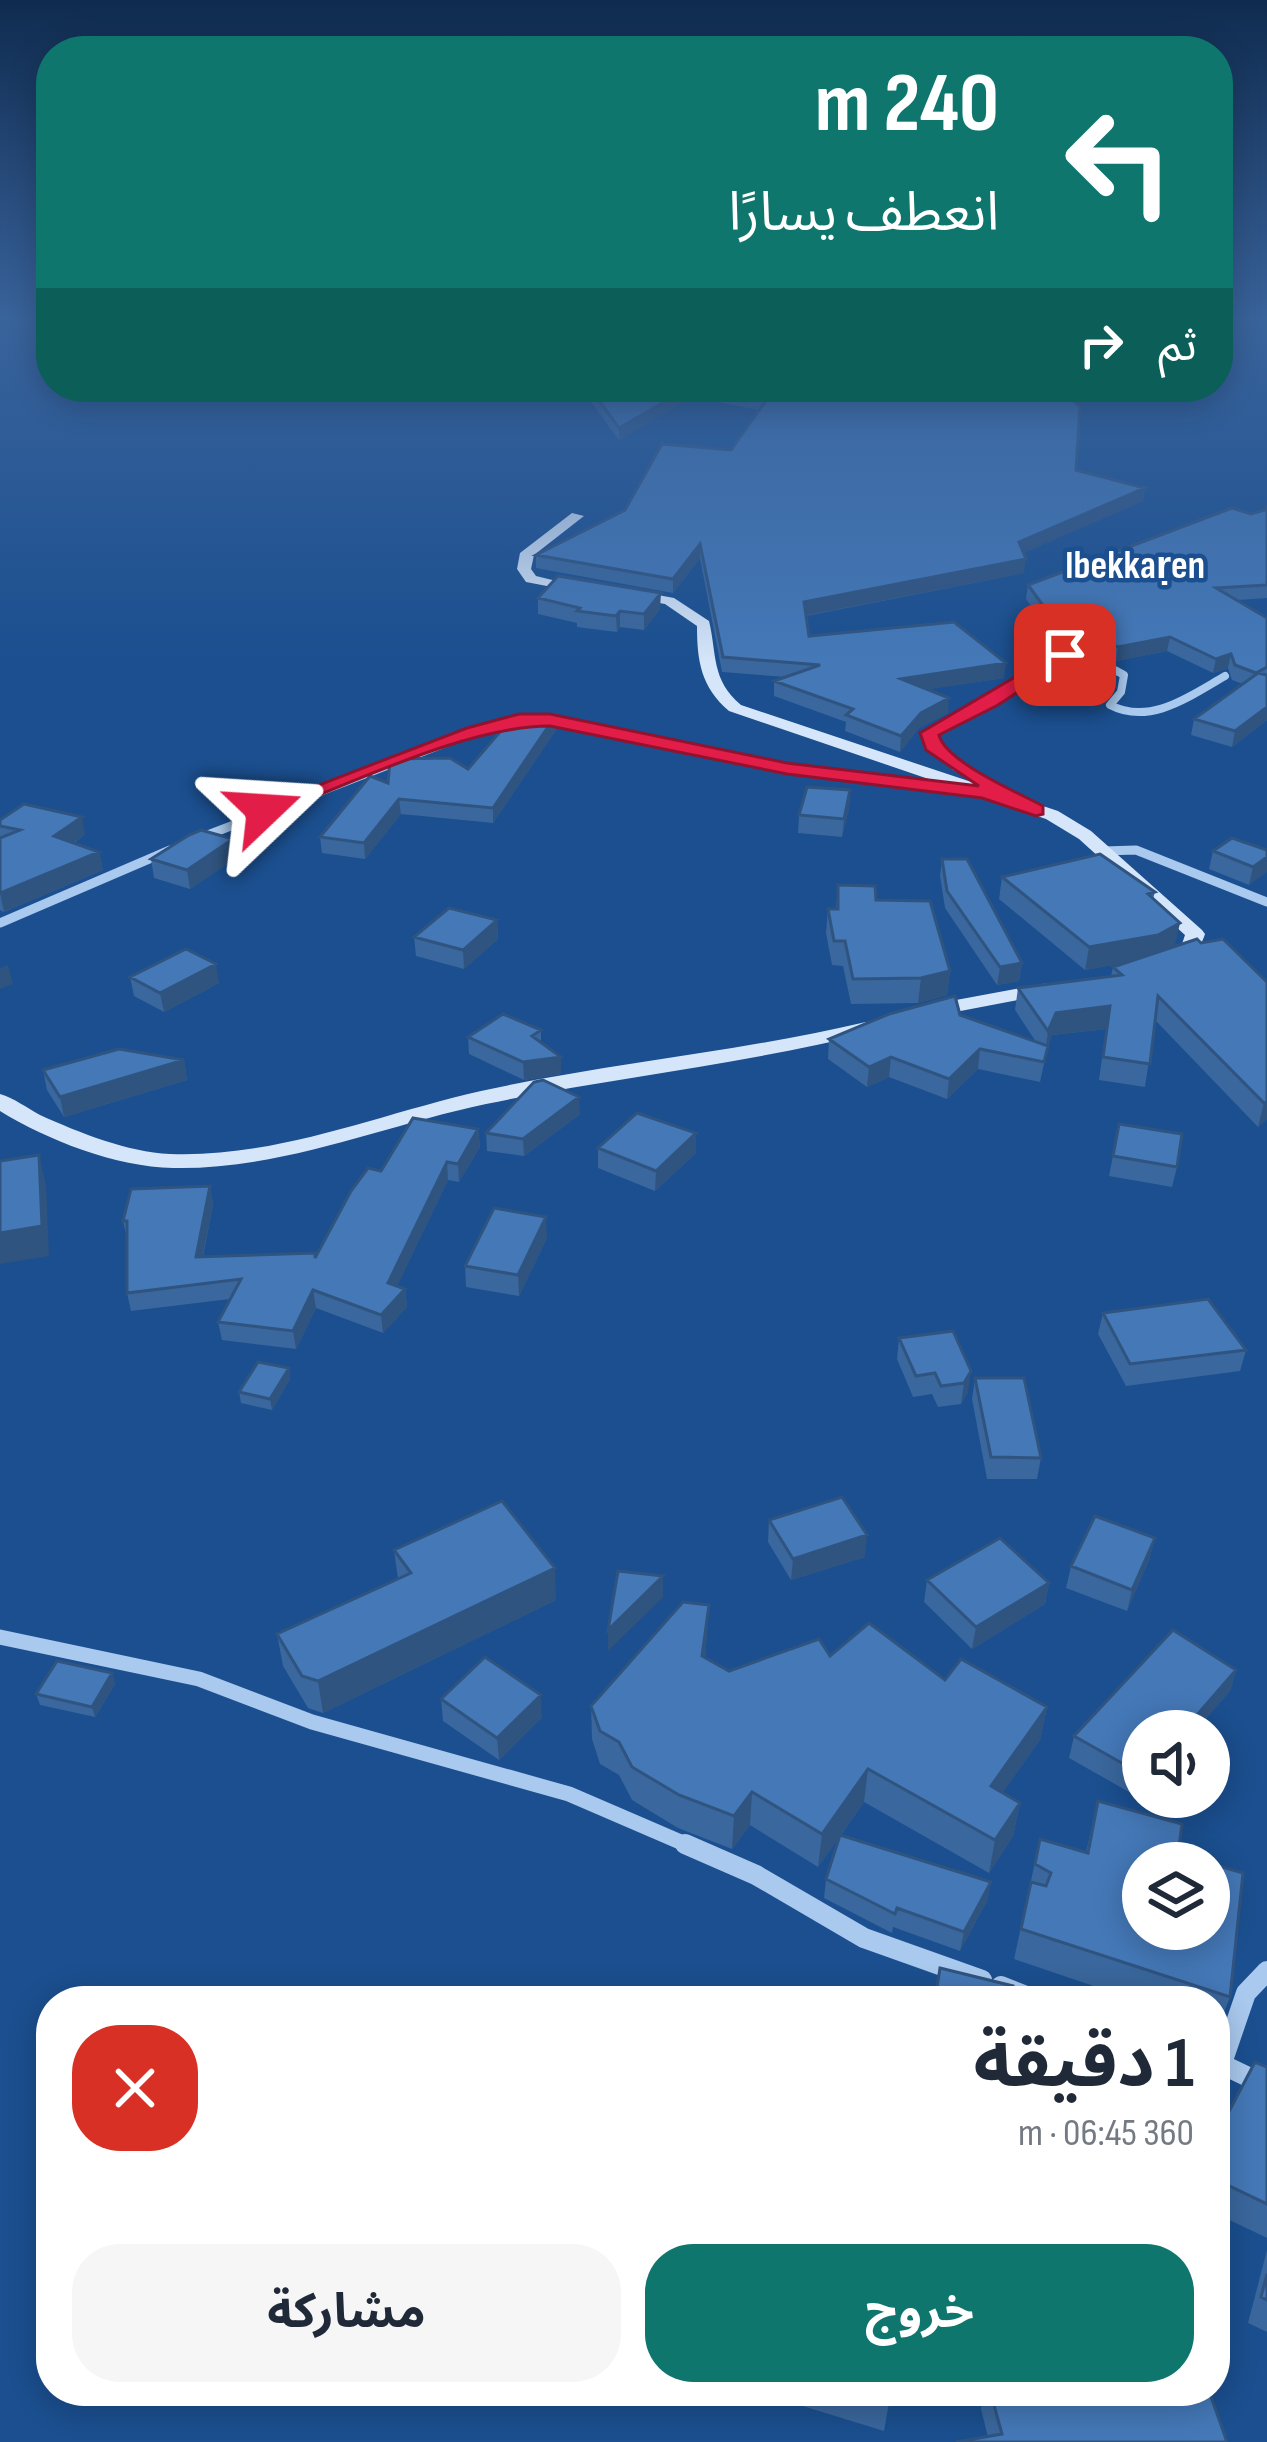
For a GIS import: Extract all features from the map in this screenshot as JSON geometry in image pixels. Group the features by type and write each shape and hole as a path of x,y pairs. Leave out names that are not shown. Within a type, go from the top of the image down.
{"street":[{"path":"577,516 527,553 524,569 531,579 669,601 704,624 705,671 719,696 735,708 1052,815 1102,851 1196,934 1190,950 1161,967"},
{"path":"1036,810 951,763 932,746 929,733 1065,655 1102,663 1124,675 1121,692 1110,705 1119,712 1144,714 1168,707 1225,676"},
{"path":"198,838 432,747 519,720 550,720 787,769 985,793"},
{"path":"0,923 176,848"},
{"path":"1102,851 1136,850 1267,902"},
{"path":"0,1101 51,1128 136,1154 164,1161 206,1161 310,1142 482,1098 715,1062 961,1003 1061,987"},
{"path":"0,1637 199,1679 312,1722 569,1794 756,1875 864,1938 997,1986"},
{"path":"1230,2032 1246,1993 1267,1971"},
{"path":"1230,2068 1267,2086"}],"building":[{"path":"741,436 1078,436 1076,470 1145,488 1019,542 1026,559 804,602 809,636 954,622 1006,663 901,679 949,698 921,713 901,736 846,715 853,709 774,681 820,665 723,657 700,544 673,579 536,555 625,510 662,444 731,450"},
{"path":"1267,507 1267,585 1216,588 1267,618 1267,667 1256,673 1235,665 1231,654 1216,659 1170,637 1118,647 1108,642 1111,628 1087,613 1050,615 1028,585 1232,508 1251,514"},
{"path":"558,576 661,593 644,614 577,611 580,608 538,598"},
{"path":"1258,673 1267,675 1267,707 1235,731 1194,719"},
{"path":"556,715 493,808 399,799 364,843 320,837 370,776 388,783 390,759 450,758 468,769 512,718"},
{"path":"807,787 850,790 844,819 799,815"},
{"path":"24,804 82,817 54,836 99,852 0,893 0,838 20,830 0,826 0,820"},
{"path":"201,830 233,839 187,870 151,859 189,835"},
{"path":"1232,838 1267,850 1267,857 1253,867 1213,851"},
{"path":"1100,854 1155,892 1148,894 1180,923 1158,935 1089,947 1002,877"},
{"path":"942,859 967,859 1022,963 1000,967 947,891"},
{"path":"838,885 875,886 876,900 930,901 950,971 921,978 853,979 845,941 834,941 828,909 838,909"},
{"path":"449,908 497,920 463,950 414,937"},
{"path":"1197,939 1201,943 1223,939 1267,982 1264,1103 1158,996 1150,1064 1103,1057 1110,1006 1056,1013 1048,1031 1018,988 1122,975 1113,967"},
{"path":"186,949 216,964 160,993 130,977"},
{"path":"955,996 960,1015 1048,1046 1044,1062 980,1049 949,1079 891,1057 869,1067 829,1039 889,1014"},
{"path":"503,1014 541,1030 532,1036 561,1057 523,1062 468,1037"},
{"path":"119,1049 184,1060 60,1097 43,1070"},
{"path":"543,1080 579,1097 523,1139 486,1133 534,1082"},
{"path":"637,1113 696,1133 656,1171 598,1148"},
{"path":"413,1118 478,1129 458,1164 447,1162 388,1283 405,1289 381,1315 313,1290 293,1331 218,1322 241,1279 127,1293 127,1221 123,1221 131,1189 210,1186 196,1257 315,1253 315,1258 351,1191 368,1168 381,1171"},
{"path":"1119,1124 1182,1134 1177,1167 1113,1156"},
{"path":"39,1155 42,1226 0,1233 0,1161"},
{"path":"494,1208 546,1217 518,1275 465,1266"},
{"path":"1208,1299 1246,1350 1130,1364 1103,1313"},
{"path":"953,1331 971,1371 964,1383 941,1386 935,1373 916,1376 899,1338"},
{"path":"258,1362 289,1368 270,1399 239,1392"},
{"path":"975,1378 1024,1378 1041,1458 991,1457"},
{"path":"842,1497 867,1535 793,1559 769,1520"},
{"path":"502,1501 555,1568 318,1681 302,1676 277,1634 411,1573 394,1550"},
{"path":"1095,1516 1155,1538 1132,1590 1071,1566"},
{"path":"1000,1538 1049,1583 976,1627 927,1580"},
{"path":"618,1571 663,1576 608,1630"},
{"path":"683,1602 709,1605 702,1656 729,1671 819,1639 830,1656 869,1623 945,1680 961,1659 1047,1707 991,1786 1020,1803 995,1840 868,1769 822,1834 752,1792 734,1816 679,1795 632,1767 619,1742 600,1731 591,1706"},
{"path":"1173,1630 1236,1670 1201,1710 1122,1710 1122,1763 1074,1736"},
{"path":"485,1657 541,1695 497,1738 441,1699"},
{"path":"57,1661 112,1673 92,1707 36,1694"},
{"path":"1098,1801 1122,1808 1122,1818 1160,1818 1182,1824 1180,1842 1122,1842 1122,1950 1230,1950 1230,1869 1243,1873 1230,1997 1230,1986 1196,1986 1021,1929 1031,1882 1046,1886 1051,1873 1035,1864 1040,1839 1088,1853"},
{"path":"840,1835 991,1882 964,1932 897,1908 895,1914 826,1879"},
{"path":"940,1968 1013,1986 937,1986"},
{"path":"1255,2062 1267,2067 1267,2204 1230,2186 1230,2110"},
{"path":"994,2406 1214,2406 1227,2442 956,2442 1002,2434"}],"district":[{"name":"Ibekkaṛen","path":"1135,564"}],"route":[{"path":"264,810 473,732 519,720 550,720 787,769 985,793 1036,810 951,763 932,746 929,733 1065,655"}]}
